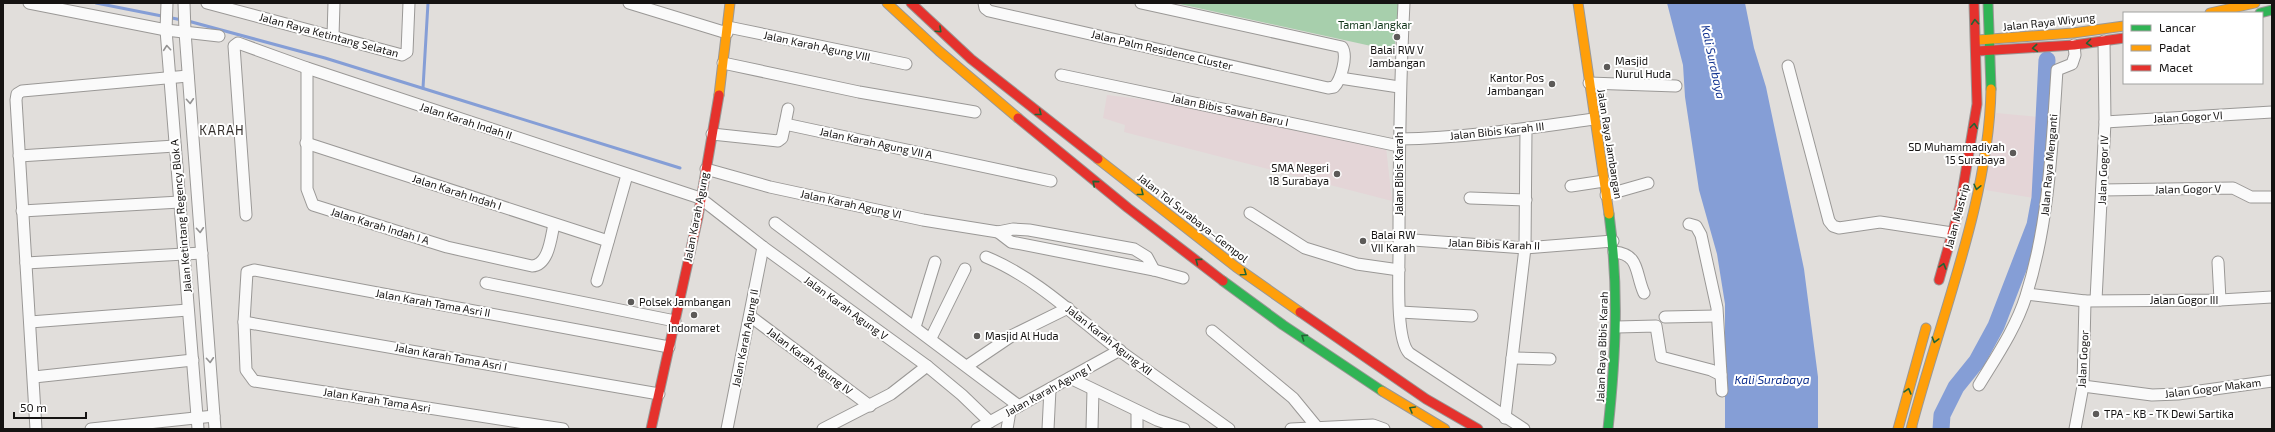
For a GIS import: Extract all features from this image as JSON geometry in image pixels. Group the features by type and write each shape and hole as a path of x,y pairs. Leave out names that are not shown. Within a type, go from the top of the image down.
{"main road":[{"name":"Jalan Karah Agung","path":"651,429 706,169 728,30 730,3"},
{"path":"887,3 943,54 1101,188 1260,307 1390,397 1445,429"},
{"name":"Jalan Tol Surabaya–Gempol","path":"911,3 971,59 1236,267 1426,399 1478,429"},
{"name":"Jalan Raya Jambangan","path":"1578,3 1613,247"},
{"name":"Jalan Mastrip","path":"1936,291 1960,206 1977,104 1977,51 1974,3"},
{"name":"Jalan Mastrip","path":"1912,429 1965,236 1985,153 1990,103 1991,52 1988,3"},
{"path":"2214,12 2255,3"},
{"name":"Jalan Raya Wiyung","path":"1977,51 1991,52 2074,39 2123,26"},
{"name":"Jalan Raya Wiyung","path":"1976,41 2074,39 2104,41 2123,38"},
{"name":"Jalan Raya Bibis Karah","path":"1608,429 1615,367 1617,327 1613,247"},
{"path":"1898,429 1928,320"}],"street":[{"path":"29,3 166,28 185,24 219,36"},
{"name":"Jalan Ketintang Regency Blok A","path":"184,3 188,76 215,429"},
{"name":"Jalan Raya Ketintang Selatan","path":"207,3 400,54 406,54 409,3"},
{"path":"333,36 334,3"},
{"name":"Jalan Karah Agung VIII","path":"629,3 728,30 906,64"},
{"name":"Jalan Palm Residence Cluster","path":"984,3 985,8 989,11 1328,88 1334,87 1340,78"},
{"path":"1141,3 1342,47 1344,51 1340,78 1399,86"},
{"name":"Jalan Bibis Karah I","path":"1404,3 1399,86 1399,270 1400,312 1403,342 1409,353 1505,418 1524,429"},
{"name":"Jalan Ketintang Regency Blok A","path":"167,7 166,28 198,429"},
{"name":"Jalan Raya Menganti","path":"2027,294 2042,235 2051,162 2057,70 2072,64 2075,55 2074,39"},
{"name":"Jalan Gogor IV","path":"2096,300 2105,122 2104,41"},
{"name":"Jalan Karah Indah II","path":"246,215 234,46 238,43 307,68 700,198"},
{"path":"723,63 859,92 975,112"},
{"path":"1788,66 1829,221 1833,226 1839,228 1880,222 1952,233"},
{"name":"Jalan Karah Indah I A","path":"307,68 307,189 311,202 316,206 447,247 532,266 538,265 544,260 554,224"},
{"name":"Jalan Bibis Sawah Baru I","path":"1061,75 1399,142"},
{"path":"36,429 34,377 22,212 16,100 17,94 22,91 188,76"},
{"path":"1589,83 1676,86"},
{"path":"712,134 778,141 782,139 788,109"},
{"name":"Jalan Gogor VI","path":"2105,122 2272,112"},
{"name":"Jalan Bibis Karah III","path":"1399,142 1526,129 1594,119"},
{"name":"Jalan Karah Agung VII A","path":"786,124 1051,181"},
{"path":"1505,418 1526,248 1526,129"},
{"name":"Jalan Karah Indah I","path":"306,143 608,241"},
{"path":"19,156 175,146"},
{"name":"Jalan Karah Agung VI","path":"706,169 770,187 923,220 998,232"},
{"path":"597,282 627,175"},
{"path":"1571,186 1604,181"},
{"path":"1606,195 1648,183"},
{"name":"Jalan Gogor V","path":"2102,190 2234,188 2252,197 2272,197"},
{"name":"Jalan Karah Agung V","path":"700,198 763,247 926,366 962,395 990,422"},
{"path":"1470,198 1526,200"},
{"path":"22,212 180,202"},
{"path":"1250,213 1304,248 1357,264 1399,270"},
{"path":"775,223 967,366 1014,408 1007,429"},
{"path":"1689,224 1696,226 1701,235 1717,316 1722,391"},
{"path":"998,232 1019,228 1134,249 1147,257 1154,270"},
{"path":"998,232 1011,242 1154,270 1183,278"},
{"name":"Jalan Bibis Karah II","path":"1399,239 1526,248 1613,247"},
{"name":"Jalan Karah Agung II","path":"727,429 763,247"},
{"path":"1613,247 1634,259 1644,293"},
{"path":"26,263 202,253"},
{"name":"Jalan Karah Agung XII","path":"986,258 1010,269 1068,308 1120,350 1229,429"},
{"path":"915,327 935,262"},
{"path":"2218,262 2220,300"},
{"path":"931,338 966,269"},
{"name":"Jalan Karah Tama Asri II","path":"244,322 246,275 248,271 254,270 669,347"},
{"path":"486,283 675,321"},
{"path":"1979,385 2012,326 2027,294 2085,301 2096,300"},
{"name":"Jalan Gogor III","path":"2096,300 2220,300 2272,297"},
{"name":"Jalan Gogor","path":"2075,429 2083,386 2085,301"},
{"path":"967,366 1013,335 1068,308"},
{"path":"30,322 188,310"},
{"path":"1400,312 1472,316"},
{"name":"Jalan Karah Agung IV","path":"750,316 870,406"},
{"path":"1665,317 1717,316"},
{"name":"Jalan Karah Tama Asri I","path":"244,322 659,394"},
{"name":"Jalan Karah Tama Asri","path":"244,322 246,370 254,381 563,429"},
{"path":"1617,327 1656,326 1661,357 1711,370 1721,375"},
{"path":"1212,331 1293,398 1321,427"},
{"name":"Jalan Karah Agung I","path":"977,429 1120,350"},
{"path":"1512,358 1550,360"},
{"path":"34,377 193,360"},
{"path":"823,429 891,394 926,366"},
{"path":"1070,378 1156,420 1184,429"},
{"name":"Jalan Gogor Makam","path":"2083,386 2152,395 2178,394 2272,380"},
{"path":"1048,429 1050,388"},
{"path":"1092,429 1093,390"},
{"path":"1137,411 1138,429"},
{"path":"91,429 214,416"},
{"path":"1291,429 1376,425 1384,429"}],"shaded area":[{"name":"SMA Negeri 18 Surabaya","path":"1107,95 1157,101 1386,147 1392,201 1124,132 1125,125 1103,118"},
{"name":"SD Muhammadiyah 15 Surabaya","path":"1996,113 2038,117 2034,198 1985,190"}],"green space":[{"name":"Taman Jangkar","path":"1175,3 1400,3 1394,51"}],"water":[{"name":"Kali Surabaya","path":"1667,3 1745,3 1754,48 1766,87 1804,269 1818,377 1818,429 1725,429 1725,304 1717,254 1699,190 1685,97 1683,65"}],"waterway":[{"path":"96,3 182,20"},
{"path":"423,88 428,3"},
{"path":"188,21 325,58 680,168"},
{"path":"1941,429 1942,415 1956,387 1977,361 1996,326 2035,225 2040,198 2047,60"}],"traffic: fast":[{"path":"1988,3 1991,89"},
{"path":"2263,12 2272,10"},
{"path":"1608,429 1613,374 1615,322 1614,269 1609,214"},
{"path":"1223,281 1283,325 1382,391"}],"traffic: slow":[{"path":"719,95 730,3"},
{"path":"887,3 939,51 1018,118"},
{"path":"1578,3 1609,214"},
{"path":"2214,12 2255,3"},
{"path":"1978,40 2073,33 2123,26"},
{"path":"1911,429 1961,260 1972,217 1982,174 1988,131 1991,89"},
{"path":"1098,159 1236,267 1300,312"},
{"path":"1898,429 1926,328"},
{"path":"1382,391 1445,429"}],"traffic: jam":[{"path":"911,3 971,59 1098,159"},
{"path":"1939,280 1960,206 1977,104 1974,3"},
{"path":"1978,51 2074,45 2123,38"},
{"path":"651,429 698,217 719,95"},
{"path":"1018,118 1128,208 1223,281"},
{"path":"1300,312 1426,399 1478,429"}],"place":[{"name":"Balai RW V Jambangan","path":"1397,37"},
{"name":"Masjid Nurul Huda","path":"1607,67"},
{"name":"Kantor Pos Jambangan","path":"1552,84"},
{"name":"SD Muhammadiyah 15 Surabaya","path":"2013,153"},
{"name":"SMA Negeri 18 Surabaya","path":"1337,174"},
{"name":"Balai RW VII Karah","path":"1363,241"},
{"name":"Polsek Jambangan","path":"631,302"},
{"name":"Indomaret","path":"694,315"},
{"name":"Masjid Al Huda","path":"977,336"},
{"name":"TPA - KB - TK Dewi Sartika","path":"2096,414"}],"district":[{"name":"KARAH","path":"222,130"}]}
